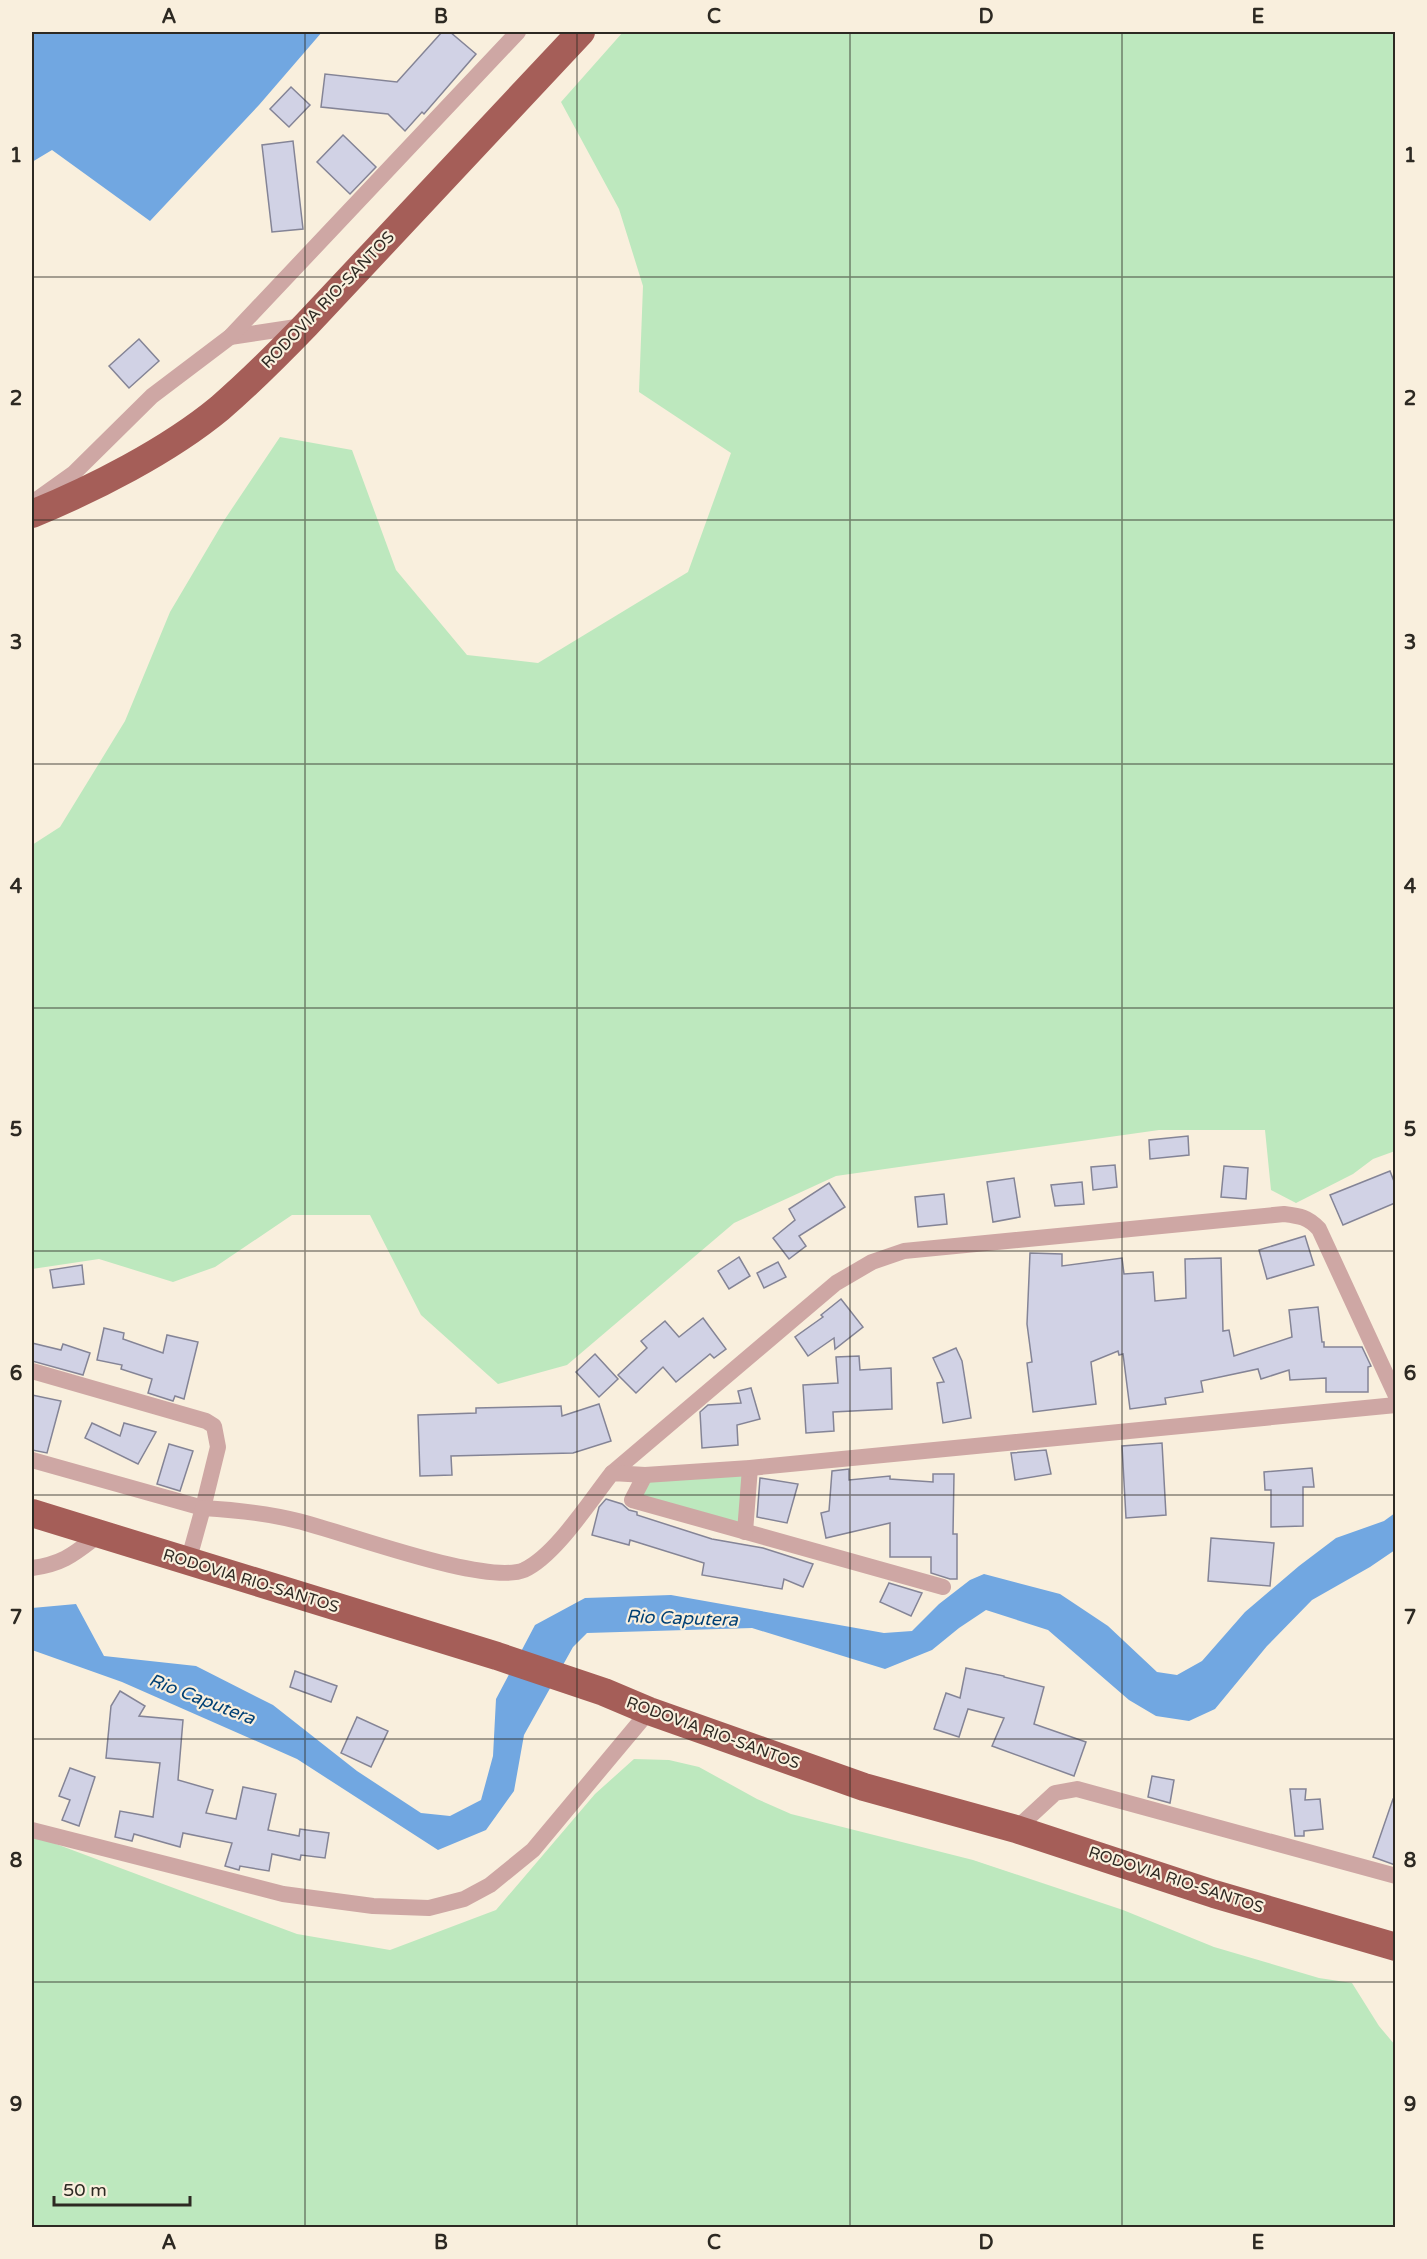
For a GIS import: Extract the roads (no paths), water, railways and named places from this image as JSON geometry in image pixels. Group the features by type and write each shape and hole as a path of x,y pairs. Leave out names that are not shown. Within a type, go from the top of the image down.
{"highway":[{"name":"RODOVIA RIO-SANTOS","path":"32,514 75,496 159,450 218,410 306,325 581,32"},
{"name":"RODOVIA RIO-SANTOS","path":"32,1513 497,1656 864,1787 1016,1829 1214,1894 1395,1947"}],"street":[{"path":"32,503 74,473 152,396 230,337 518,32"},
{"path":"230,337 306,325"},
{"path":"32,1460 203,1508 249,1511 299,1521 446,1564 493,1573 521,1571 538,1562 558,1541 612,1473 836,1283 872,1262 904,1251 1284,1214 1302,1216 1311,1220 1318,1229 1395,1396"},
{"path":"32,1371 206,1421 214,1426 218,1447 188,1562"},
{"path":"612,1473 645,1475 750,1468 1395,1405"},
{"path":"745,1532 750,1468"},
{"path":"645,1475 632,1500 943,1587"},
{"path":"32,1568 52,1566 72,1555 100,1534"},
{"path":"32,1830 283,1894 373,1906 429,1908 464,1899 490,1885 533,1850 649,1711"},
{"path":"1016,1829 1055,1793 1077,1789 1395,1876"}],"water":[{"path":"32,32 322,32 259,105 150,221 52,150 32,162"},
{"name":"Rio Caputera","path":"1395,1513 1395,1550 1312,1600 1267,1646 1215,1709 1189,1721 1156,1716 1129,1700 1048,1630 986,1610 932,1650 885,1669 752,1628 587,1633 573,1647 524,1735 514,1791 486,1830 438,1850 297,1759 122,1682 32,1650 32,1608 76,1604 104,1656 196,1666 273,1705 357,1771 421,1813 450,1816 481,1800 493,1756 496,1699 535,1625 585,1598 671,1595 884,1633 912,1631 939,1604 970,1580 984,1574 1060,1594 1108,1626 1157,1672 1177,1675 1202,1661 1245,1612 1336,1538 1384,1521"}]}
